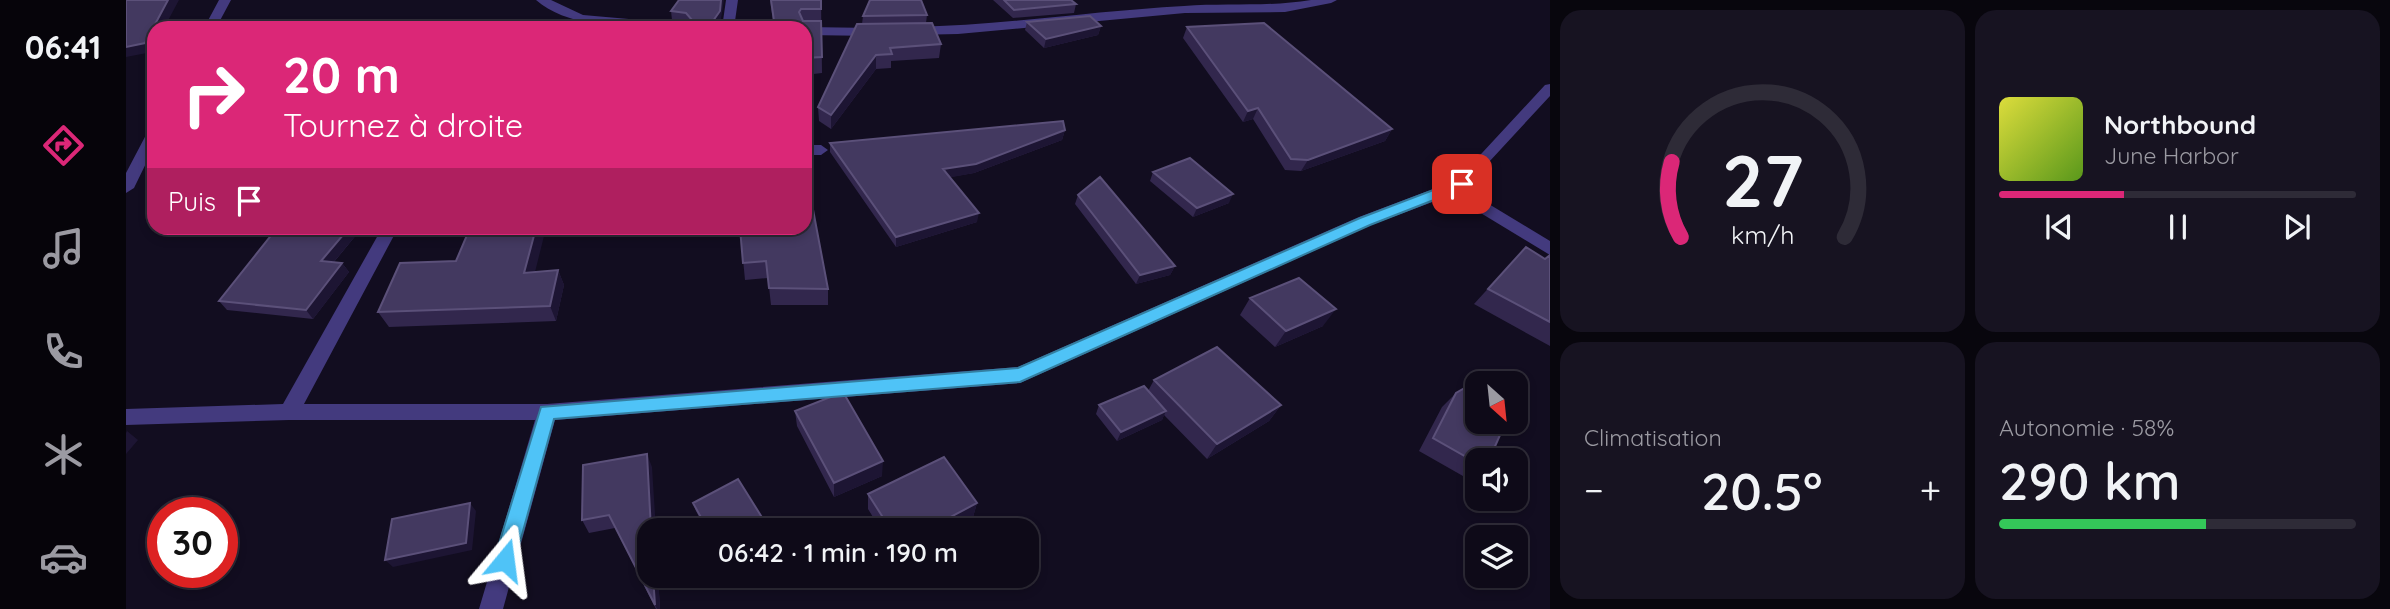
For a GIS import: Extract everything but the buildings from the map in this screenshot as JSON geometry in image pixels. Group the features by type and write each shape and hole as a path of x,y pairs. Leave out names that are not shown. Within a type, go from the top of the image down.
{"street":[{"path":"214,21 225,0"},
{"path":"542,0 581,18 612,21"},
{"path":"729,21 732,0"},
{"path":"812,32 958,30 1185,9 1285,8 1331,0"},
{"path":"577,21 581,18"},
{"path":"126,416 289,412 547,412 1020,375 1365,221 1462,184 1542,107 1550,88"},
{"path":"126,188 147,147"},
{"path":"1452,189 1550,249"},
{"path":"289,412 386,235"},
{"path":"491,609 547,412"}],"route":[{"path":"505,560 547,412 1020,375 1365,221 1462,184"}]}
